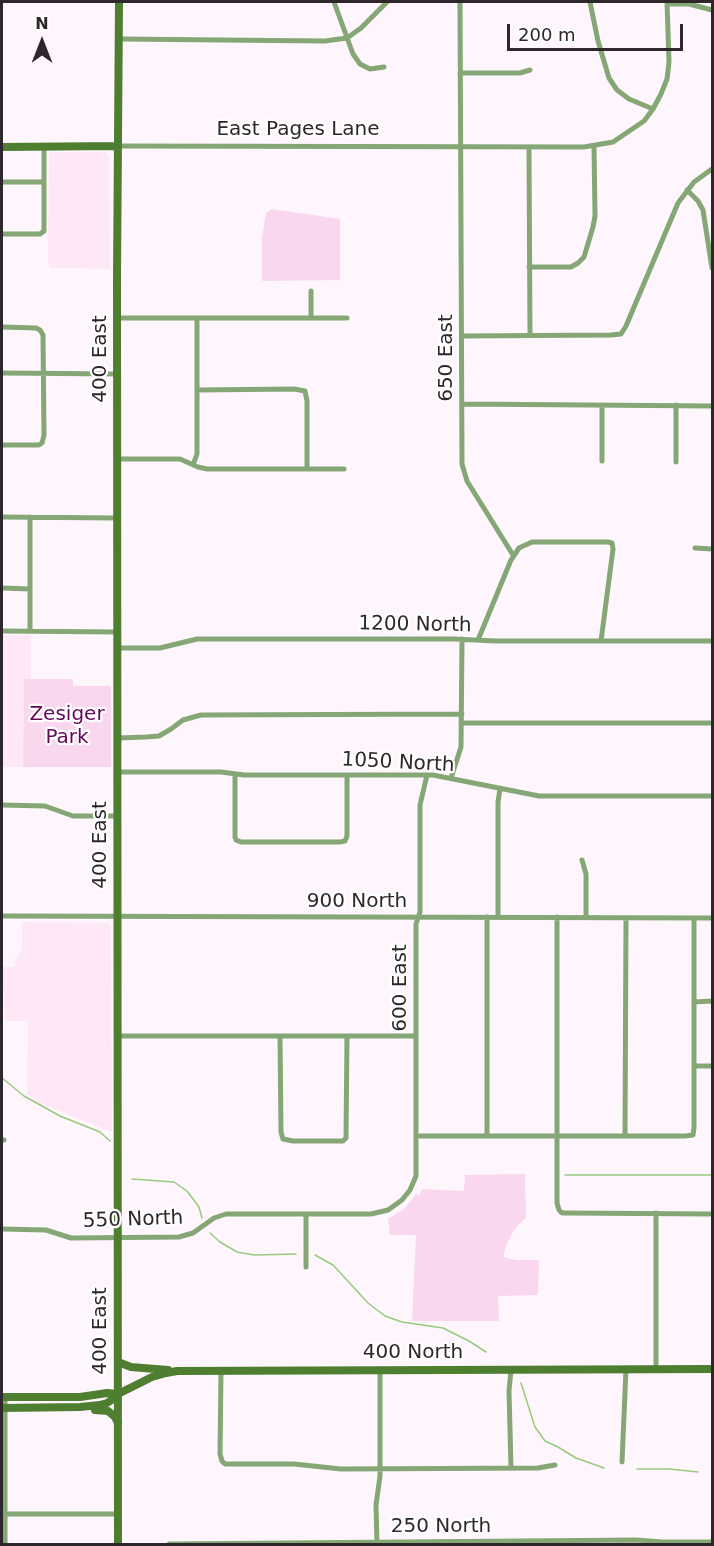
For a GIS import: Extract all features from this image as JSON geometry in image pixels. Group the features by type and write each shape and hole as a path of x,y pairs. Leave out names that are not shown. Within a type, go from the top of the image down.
{"main road":[{"name":"400 East","path":"118,1545 119,2"},
{"name":"East Pages Lane","path":"2,147 118,146"},
{"path":"118,1362 131,1367 177,1371"},
{"name":"400 North","path":"3,1408 92,1407 107,1403 118,1394 152,1377 177,1371 712,1369"},
{"name":"400 North","path":"3,1397 80,1397 107,1393 118,1394"},
{"path":"80,1407 106,1410 118,1423"}],"street":[{"path":"334,2 347,38 360,64 370,69 384,67"},
{"path":"118,39 325,41 347,38 362,28 387,2"},
{"name":"650 East","path":"460,2 462,464 464,473 479,501 513,555"},
{"path":"590,2 609,78 617,90 629,99 653,109 661,94 669,62 667,3 689,3 712,10"},
{"path":"460,73 520,73 530,70"},
{"name":"East Pages Lane","path":"118,146 460,148 594,146 613,142 644,121 653,109"},
{"path":"530,267 571,267 582,260 595,216 594,146"},
{"path":"2,234 40,234 44,231 44,147"},
{"path":"529,147 530,336"},
{"path":"462,336 621,334 626,327 675,208 699,177 712,169"},
{"path":"2,182 44,182"},
{"path":"687,190 703,210 712,268"},
{"path":"311,291 311,318"},
{"path":"117,318 347,318"},
{"path":"193,465 197,454 197,318"},
{"path":"2,327 33,327 40,330 43,338 44,373 42,443 2,445"},
{"path":"2,373 117,374"},
{"path":"197,390 294,389 305,391 307,469"},
{"path":"462,404 712,406"},
{"path":"602,405 602,461"},
{"path":"676,405 676,462"},
{"path":"117,459 180,459 207,469 344,469"},
{"path":"2,517 117,518"},
{"path":"30,517 30,631"},
{"path":"478,640 513,555 522,545 532,542 612,543 602,641"},
{"path":"695,548 712,549"},
{"path":"2,588 30,589"},
{"path":"2,631 117,632"},
{"name":"1200 North","path":"117,648 160,648 196,639 712,641"},
{"path":"451,778 461,751 462,639"},
{"path":"118,738 159,736 183,720 201,715 462,714"},
{"path":"462,723 712,723"},
{"name":"1050 North","path":"118,772 427,775 539,796 712,796"},
{"path":"235,774 235,836 236,840 241,842 345,841 347,836 347,775"},
{"name":"600 East","path":"402,1200 415,1179 416,924 420,912 420,805 427,775"},
{"path":"498,917 500,789"},
{"path":"2,805 45,806 73,816 118,816"},
{"path":"582,860 586,874 586,917"},
{"name":"900 North","path":"2,916 712,918"},
{"path":"487,917 487,1136"},
{"path":"557,917 557,1203 559,1210 566,1214 710,1214"},
{"path":"626,918 626,1136"},
{"path":"416,1136 693,1135 694,918"},
{"path":"694,1002 712,1001"},
{"path":"118,1036 416,1036"},
{"path":"280,1036 281,1129 283,1138 293,1141 345,1140 347,1133 347,1036"},
{"path":"694,1066 712,1066"},
{"name":"550 North","path":"2,1229 46,1230 71,1238 184,1236 197,1231 214,1218 226,1214 380,1213 392,1208 402,1200"},
{"path":"306,1214 306,1267"},
{"path":"656,1214 656,1369"},
{"path":"622,1462 626,1369"},
{"path":"377,1544 380,1370"},
{"path":"511,1370 509,1391 511,1468"},
{"path":"221,1371 220,1455 223,1463 300,1465 341,1469 538,1468 555,1464"},
{"path":"3,1397 5,1545"},
{"path":"3,1514 118,1514"},
{"name":"250 North","path":"169,1545 636,1540 712,1543"}],"shaded area":[{"path":"49,152 106,152 109,159 110,269 50,268 48,263"},
{"path":"2,635 31,635 31,679 24,679 23,767 2,767"},
{"path":"22,922 108,923 111,927 112,1132 39,1103 27,1094 28,1021 5,1021 2,967 14,967 22,951"}],"green space":[{"path":"271,209 340,219 340,280 262,281 262,238 266,213"},
{"name":"Zesiger Park","path":"24,679 73,679 73,686 111,686 111,767 23,767"},
{"path":"525,1174 526,1218 511,1235 503,1257 516,1260 539,1260 538,1295 498,1296 499,1321 412,1321 416,1235 390,1235 388,1219 404,1209 416,1194 420,1195 421,1189 464,1191 465,1175"}],"waterway":[{"path":"2,1078 24,1096 60,1116 100,1132 110,1141"},
{"path":"565,1175 712,1175"},
{"path":"132,1179 174,1182 187,1191 199,1207 202,1218"},
{"path":"210,1233 237,1252 254,1255 296,1254"},
{"path":"315,1255 333,1265 368,1303 385,1316 402,1322 443,1328 486,1352"},
{"path":"521,1383 535,1427 545,1441 576,1458 604,1468"},
{"path":"637,1469 698,1472"}]}
